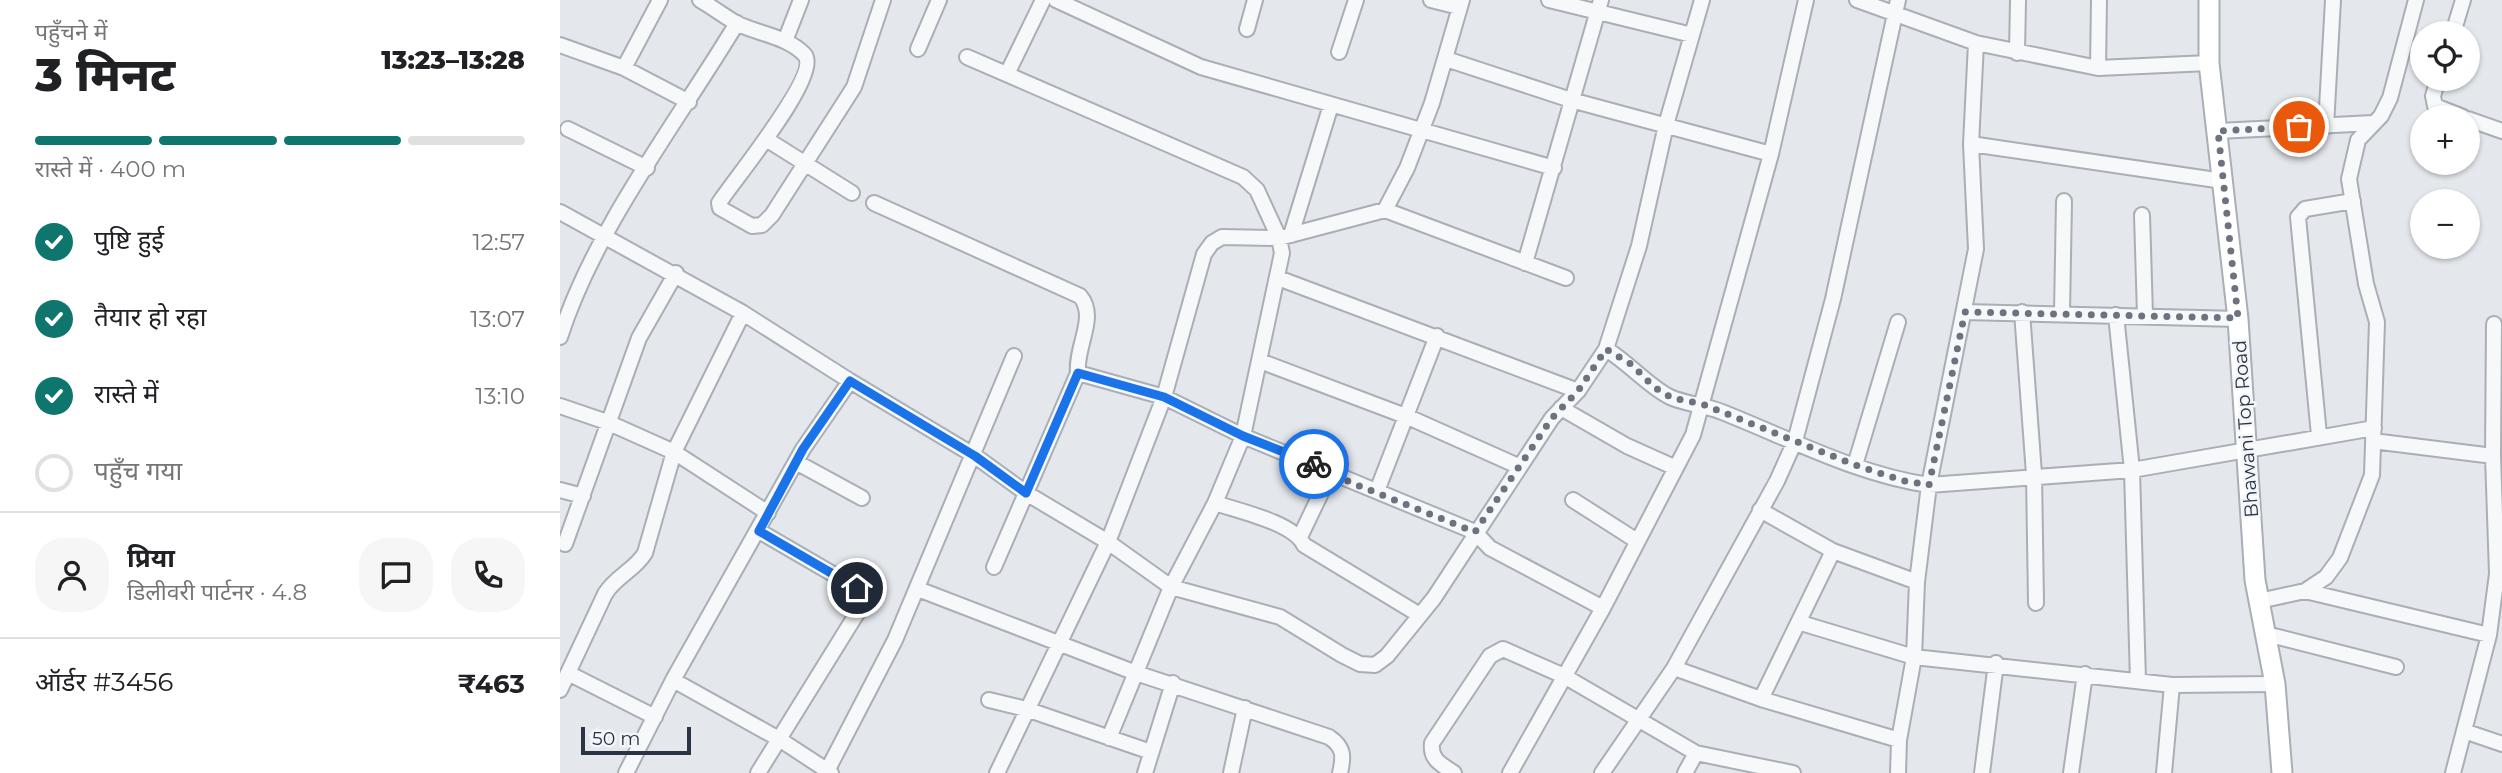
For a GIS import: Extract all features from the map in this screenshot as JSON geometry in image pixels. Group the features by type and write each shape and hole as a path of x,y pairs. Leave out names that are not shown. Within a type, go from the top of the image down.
{"street":[{"path":"624,68 660,0"},
{"path":"700,0 737,23 785,41 806,55 809,63 806,76 766,139 724,196 720,208 752,226 762,225 806,163 854,87 883,0"},
{"path":"785,41 801,0"},
{"path":"918,49 939,0"},
{"path":"1007,74 1043,0"},
{"path":"1056,0 1202,67 1554,169"},
{"path":"1247,29 1255,0"},
{"path":"1339,52 1356,0"},
{"path":"1385,209 1422,132 1446,60 1460,4 1431,0"},
{"path":"1549,0 1599,6 1692,35"},
{"path":"560,212 605,239 676,273 743,313 975,456 1026,493 1108,542 1171,587 1280,617 1360,664 1375,665 1387,656 1434,597 1518,466 1561,408 1578,391 1606,349 1639,246 1666,125 1702,0"},
{"path":"1510,773 1603,608 1693,435 1771,154 1806,0"},
{"path":"1857,0 1896,7 1976,43 2098,68 2209,63"},
{"path":"2017,53 2018,0"},
{"path":"2098,68 2099,0"},
{"name":"Bhawani Top Road","path":"2209,0 2209,63 2238,318 2259,601 2274,684 2281,773"},
{"path":"2326,126 2333,0"},
{"path":"2259,601 2305,591 2326,577 2340,558 2372,475 2377,322 2366,284 2349,179 2358,140 2381,116 2390,98 2416,0"},
{"path":"2457,21 2463,0"},
{"path":"1525,263 1599,6"},
{"path":"1602,773 1674,668 1777,481 1795,441 1833,299 1896,7"},
{"path":"560,337 570,306 605,239 737,23"},
{"path":"1898,773 1899,740 1914,657 1917,582 1929,485 1976,249 1970,144 1976,43"},
{"path":"560,45 624,68 690,102"},
{"path":"967,57 1243,177 1257,190 1285,237"},
{"path":"1446,60 1571,100 1771,154"},
{"path":"1108,738 1171,587 1215,503 1243,436 1285,237 1331,105"},
{"path":"2218,131 2373,123"},
{"path":"2480,123 2502,131"},
{"path":"568,129 647,168"},
{"path":"766,139 852,193"},
{"path":"1970,144 2223,181"},
{"path":"2062,313 2064,201"},
{"path":"2319,435 2298,217 2305,209 2353,201"},
{"path":"874,203 1080,296 1087,304 1088,317 1077,352 1078,373 995,568"},
{"path":"997,773 1108,542 1164,397 1186,310 1204,254 1212,243 1222,237 1285,237 1385,209 1566,278"},
{"path":"2142,215 2145,315"},
{"path":"565,544 639,338 676,273"},
{"path":"1278,278 1437,335 1578,391"},
{"path":"1965,312 2238,318"},
{"path":"2022,312 2034,474 2036,603"},
{"path":"560,690 613,582 638,565 645,553 674,452 743,313"},
{"path":"2116,315 2132,470 2138,681"},
{"path":"1855,465 1898,322"},
{"path":"2453,773 2489,635 2500,575 2493,456 2494,324"},
{"path":"1377,491 1408,417 1437,335"},
{"path":"1606,349 1631,364 1654,387 1672,398 1702,404 1855,465 1904,481 1929,485 2034,474 2132,470 2246,451 2319,435 2373,434 2493,456"},
{"path":"673,680 779,739 829,772 918,589 1014,356"},
{"path":"1260,361 1408,417 1518,466"},
{"path":"1078,373 1164,397 1243,436 1475,532 1490,548 1603,608"},
{"path":"626,773 673,680 796,462 850,381"},
{"path":"560,406 607,422 674,452 768,513"},
{"path":"1561,408 1627,446 1676,468"},
{"path":"796,462 862,498"},
{"path":"1300,537 1331,472"},
{"path":"560,490 583,496"},
{"path":"1573,500 1637,541"},
{"path":"1215,503 1284,527 1300,537 1304,545 1418,614"},
{"path":"1760,510 1833,551 1917,582"},
{"path":"758,773 859,610 861,595 857,588 759,531"},
{"path":"1761,699 1801,623 1833,551"},
{"path":"918,589 1136,673 1329,737 1339,744 1344,757 1340,773"},
{"path":"2305,591 2489,635"},
{"path":"1801,623 1914,657 1996,663 2172,685 2274,684"},
{"path":"2266,634 2396,667"},
{"path":"1454,773 1435,761 1430,753 1432,743 1496,650 1511,652 1564,677 1696,754 1760,769 1793,773"},
{"path":"1982,773 1996,663"},
{"path":"1674,668 1761,699 1899,740"},
{"path":"568,673 655,717"},
{"path":"2071,773 2085,674"},
{"path":"1145,773 1172,683"},
{"path":"2164,773 2172,685"},
{"path":"989,700 1027,709 1151,752"},
{"path":"1231,773 1245,708"},
{"path":"2464,731 2502,744"},
{"path":"1685,773 1696,754"}],"way so far":[{"path":"1314,464 1352,483 1475,532 1552,418 1578,391 1606,349 1631,364 1654,387 1672,398 1702,404 1855,465 1904,481 1929,485 1965,312 2238,318 2218,131 2299,127"}],"route":[{"path":"857,588 759,531 803,449 850,381 975,456 1026,493 1078,373 1164,397 1243,436 1314,464"}]}
